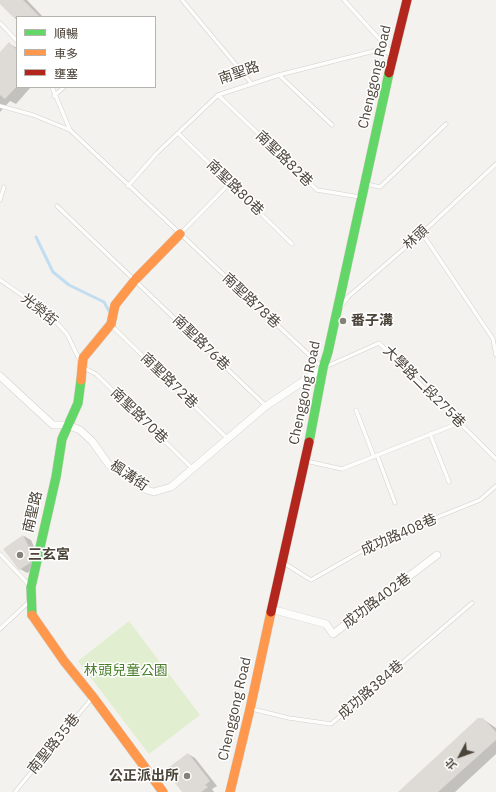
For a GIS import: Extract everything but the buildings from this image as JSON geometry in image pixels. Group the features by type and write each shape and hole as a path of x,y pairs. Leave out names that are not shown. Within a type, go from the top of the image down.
{"main road":[{"name":"Chenggong Road","path":"230,792 305,461 323,368 328,352 366,184 393,54 407,0"},
{"name":"南聖路","path":"163,792 93,697 64,662 32,616 31,587 56,477 62,439 78,403 83,358 111,324 115,305 135,280 180,234"}],"street":[{"name":"楓溝街","path":"0,376 53,425 68,425 80,430 92,441 109,465 147,490 154,492 171,487 266,406 323,368"},
{"name":"成功路402巷","path":"271,609 326,624 333,634 437,555"}],"lane":[{"path":"182,0 252,84"},
{"path":"344,0 393,54"},
{"path":"0,23 16,40"},
{"name":"南聖路","path":"128,186 157,153 218,95 279,74 378,50 393,54"},
{"path":"279,74 332,125"},
{"path":"52,88 54,96 70,130"},
{"path":"54,96 63,88"},
{"name":"南聖路82巷","path":"218,95 317,190 363,197"},
{"path":"0,106 33,115 70,130"},
{"path":"366,184 380,187 446,124"},
{"name":"南聖路78巷","path":"70,130 323,368"},
{"name":"南聖路80巷","path":"178,133 292,244"},
{"name":"林頭","path":"336,313 348,297 422,233 496,164"},
{"path":"180,234 230,183"},
{"path":"0,200 4,187"},
{"name":"南聖路76巷","path":"57,206 266,406"},
{"path":"422,233 493,339 496,355"},
{"name":"光榮街","path":"0,280 48,313 67,334 82,367"},
{"name":"南聖路72巷","path":"111,324 228,439"},
{"name":"大學路二段275巷","path":"323,368 380,343 496,459"},
{"name":"南聖路70巷","path":"82,367 96,374 193,469"},
{"path":"356,410 395,503"},
{"path":"305,461 342,469 459,423"},
{"path":"430,434 449,482"},
{"name":"成功路408巷","path":"282,562 312,580 381,540 480,500 496,486"},
{"path":"0,554 31,587"},
{"path":"0,629 31,600"},
{"name":"成功路384巷","path":"250,709 289,718 331,724 472,603"},
{"name":"南聖路35巷","path":"15,792 93,697"}],"green space":[{"name":"林頭兒童公園","path":"129,621 200,715 149,754 78,661"}],"waterway":[{"path":"36,237 53,272 69,285 104,302 109,311"}],"traffic: fast":[{"path":"309,442 323,368 328,352 389,73"},
{"path":"32,615 31,587 56,477 62,439 78,403 81,380"}],"traffic: slow":[{"path":"81,380 83,358 111,324 115,305 135,280 180,234"},
{"path":"230,792 271,612"},
{"path":"32,615 64,661 93,697 163,792"}],"traffic: jam":[{"path":"389,73 407,0"},
{"path":"271,612 309,442"}],"place":[{"name":"番子溝","path":"343,321"},
{"name":"三玄宮","path":"20,555"},
{"name":"公正派出所","path":"187,776"}]}
